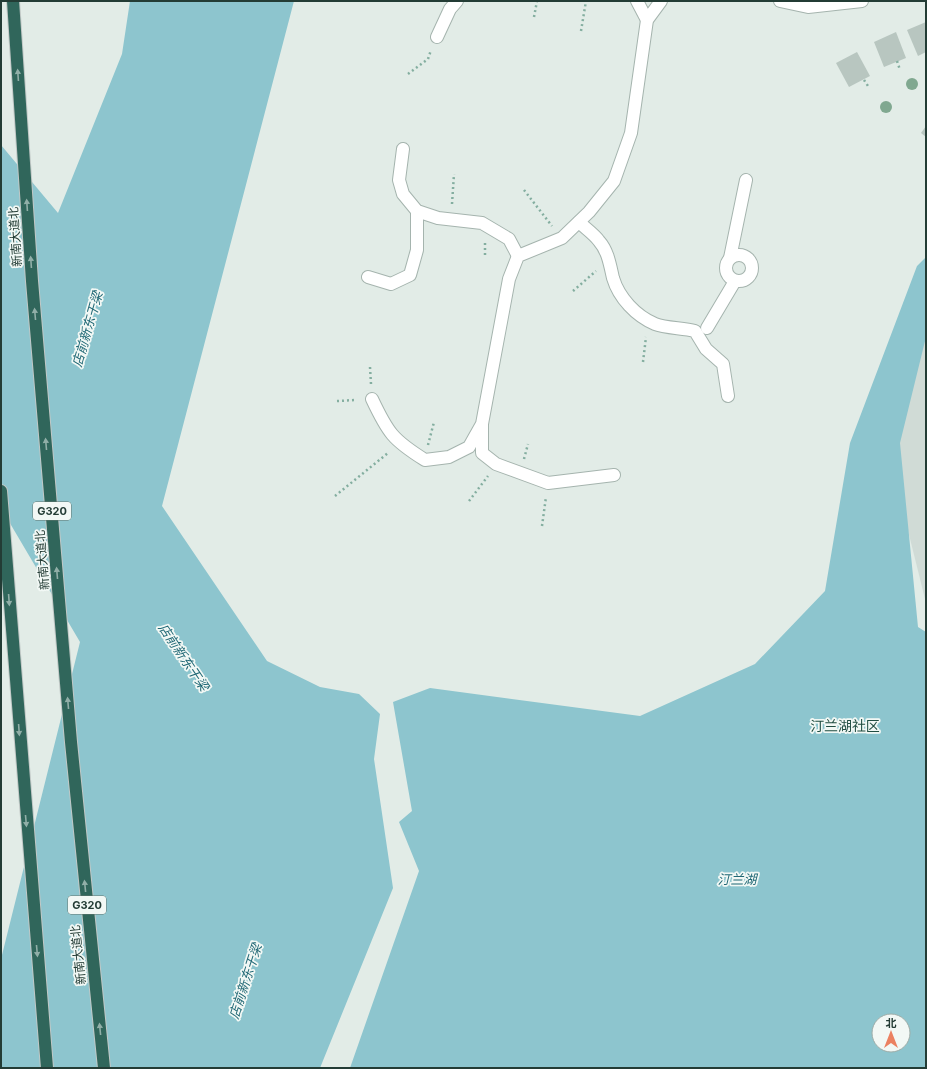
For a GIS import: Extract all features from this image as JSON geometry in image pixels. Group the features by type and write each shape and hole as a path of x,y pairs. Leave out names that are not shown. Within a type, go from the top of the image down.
{"highway":[{"name":"新南大道北","path":"13,1 32,281 71,742 104,1068"},
{"path":"1,491 23,783 48,1068"}],"lane":[{"path":"437,37 450,9 457,1"},
{"path":"637,1 647,20"},
{"path":"482,453 482,424 508,279 518,256 562,238 589,212 614,181 631,133 647,20 659,3 641,1"},
{"path":"780,1 808,7 862,1"},
{"path":"403,149 399,180 403,194 418,211 438,218 482,223 508,239 518,256"},
{"path":"730,258 733,255 742,255 752,263 752,271 747,278 735,280 728,275 726,271 746,180"},
{"path":"368,277 391,284 410,275 418,250 418,211"},
{"path":"579,222 600,241 609,260 619,291 629,306 657,325 694,331 707,328"},
{"path":"706,349 707,328 735,280"},
{"path":"694,331 706,349 722,364 728,396"},
{"path":"372,399 384,426 399,444 424,460 449,457 469,447 482,424"},
{"path":"469,447 482,453 496,464 548,483 614,475"}],"path":[{"path":"534,17 537,1"},
{"path":"581,31 586,1"},
{"path":"408,74 428,59 437,37"},
{"path":"898,61 900,70"},
{"path":"864,80 868,86"},
{"path":"451,220 454,174"},
{"path":"524,190 562,238"},
{"path":"573,291 609,260"},
{"path":"642,362 649,321"},
{"path":"424,460 434,422"},
{"path":"336,496 399,444"},
{"path":"469,501 496,464"},
{"path":"542,526 548,483"}],"shaded area":[{"path":"926,261 926,603 880,418"}],"water":[{"name":"店前新东干梁","path":"130,1 294,1 162,506 267,661 320,687 359,694 380,714 374,759 393,888 320,1068 1,1068 1,959 80,642 1,508 1,145 58,213 122,54"},
{"name":"汀兰湖","path":"926,257 926,337 900,443 918,627 926,632 926,1068 350,1068 419,871 399,822 412,811 393,702 430,688 640,716 755,664 825,591 850,443 917,266"}],"building":[{"path":"926,22 926,52 918,56 907,30"},
{"path":"896,32 906,58 884,67 874,42"},
{"path":"857,52 870,76 849,87 836,63"},
{"path":"926,126 926,137 921,133"}],"district":[{"name":"汀兰湖社区","path":"845,725"}]}
